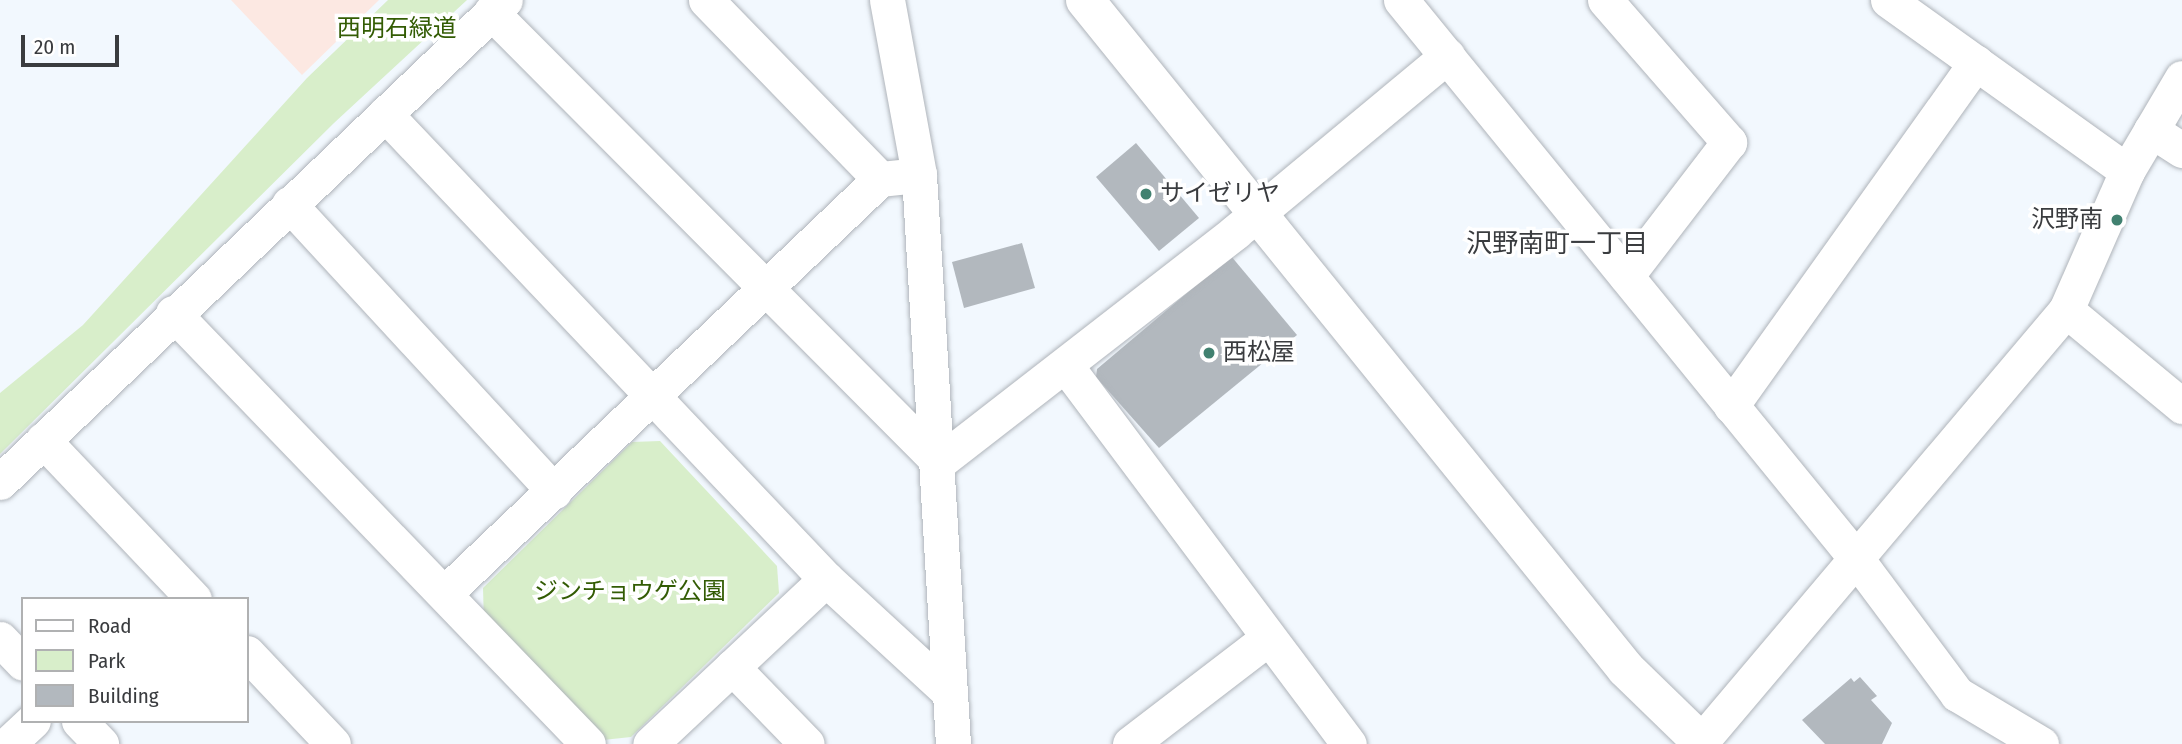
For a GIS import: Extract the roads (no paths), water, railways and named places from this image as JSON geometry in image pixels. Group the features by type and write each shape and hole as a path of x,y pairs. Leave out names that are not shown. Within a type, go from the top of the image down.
{"street":[{"path":"706,0 880,179"},
{"path":"887,0 919,176 939,462 953,744"},
{"path":"1085,0 1260,212 1626,669 1701,743 1855,557 2066,310 2127,171 2182,78"},
{"path":"1401,0 1855,557 1957,694 2041,744"},
{"path":"1605,0 1729,142 1626,276"},
{"path":"1888,0 2127,171"},
{"path":"0,482 173,313 498,6 765,290 939,462"},
{"path":"939,462 1066,366 1260,212 1447,56"},
{"path":"1731,406 1976,62"},
{"path":"385,114 827,579 949,692"},
{"path":"2151,130 2182,150"},
{"path":"445,593 654,398 880,179 919,176"},
{"path":"289,204 554,491"},
{"path":"2066,310 2182,406"},
{"path":"173,313 588,744"},
{"path":"1066,366 1349,744"},
{"path":"43,440 192,597"},
{"path":"650,744 827,579"},
{"path":"1130,744 1268,638"},
{"path":"0,639 21,661"},
{"path":"248,654 334,744"},
{"path":"733,667 807,744"},
{"path":"8,744 31,723"},
{"path":"81,723 101,744"}],"place":[{"name":"サイゼリヤ","path":"1146,194"},
{"name":"沢野南","path":"2117,220"},
{"name":"西松屋","path":"1209,353"}],"district":[{"name":"沢野南町一丁目","path":"1557,244"}],"park label":[{"name":"西明石緑道","path":"397,29"},
{"name":"ジンチョウゲ公園","path":"630,592"}]}
